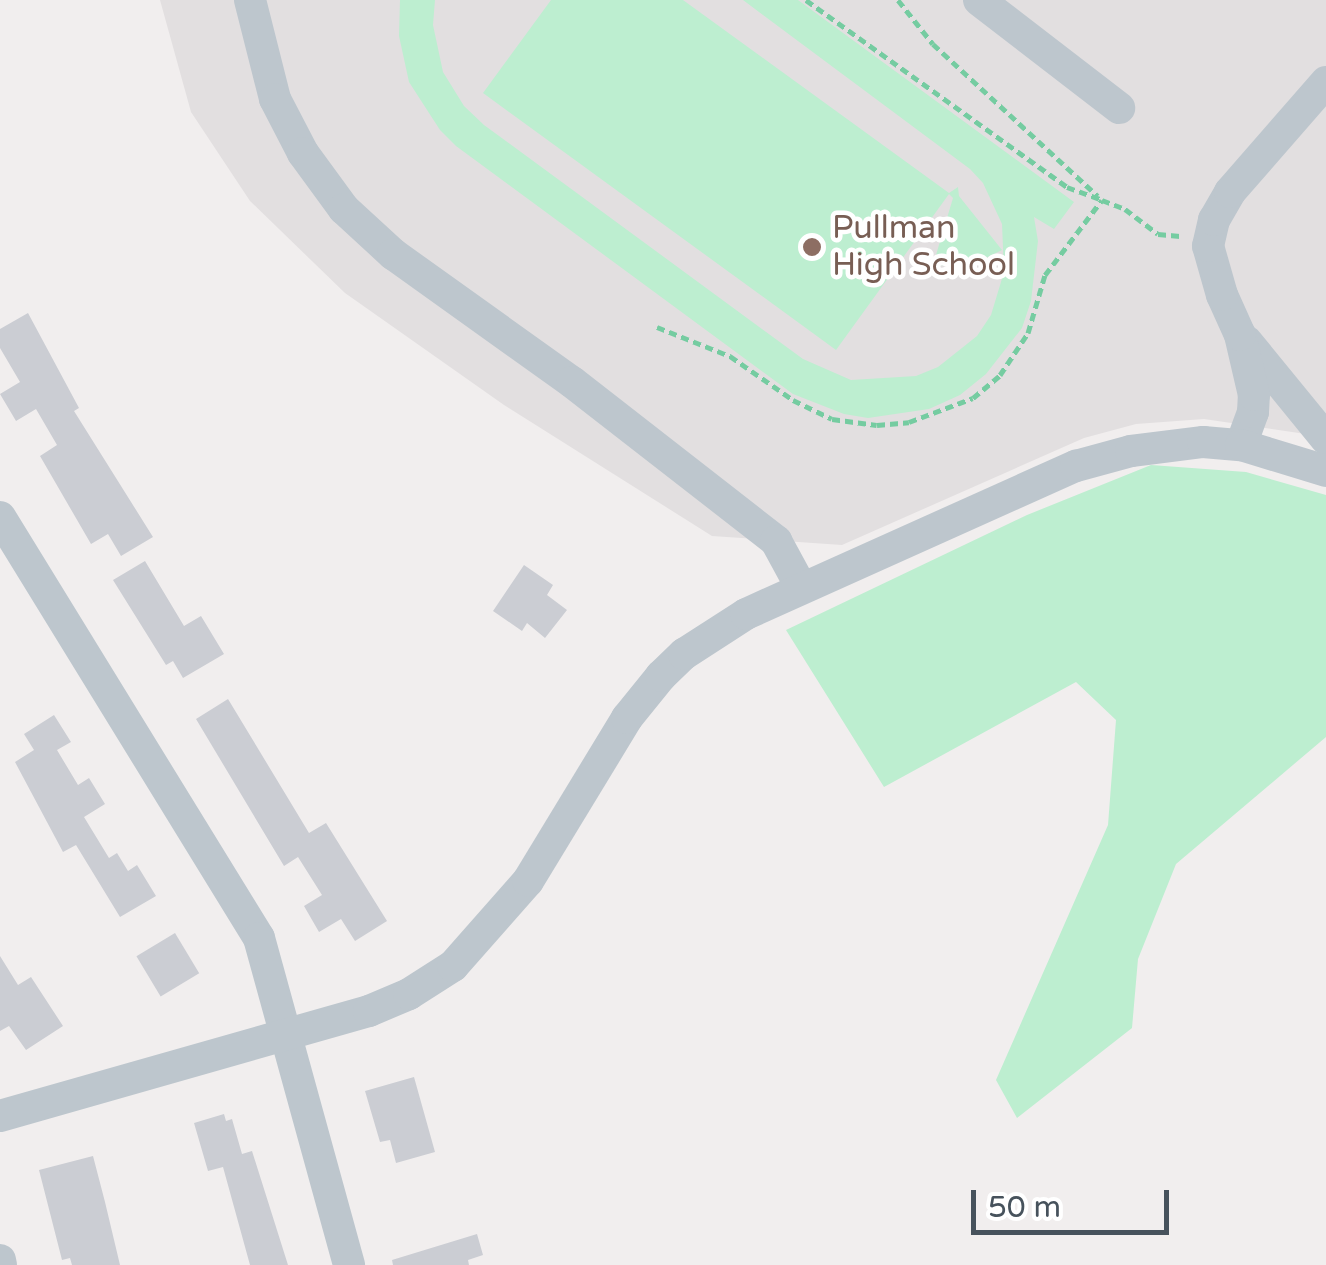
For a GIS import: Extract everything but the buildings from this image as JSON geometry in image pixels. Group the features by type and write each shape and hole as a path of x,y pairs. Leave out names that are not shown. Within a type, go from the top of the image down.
{"street":[{"path":"250,0 274,100 303,153 344,209 408,265 572,382 776,540 800,587"},
{"path":"978,0 1119,108"},
{"path":"1241,445 1254,395 1240,335 1222,294 1208,246 1214,220 1230,192 1326,82"},
{"path":"1240,335 1326,440"},
{"path":"0,1116 288,1037 409,994 453,966 528,882 627,718 661,676 708,636 800,587 1076,466 1178,444 1241,445 1326,471"},
{"path":"0,517 259,938 349,1265"}],"path":[{"path":"806,0 1067,187 1125,209 1158,234 1179,235 1208,246"},
{"path":"898,0 934,44 1102,200"},
{"path":"657,327 730,356 793,400 832,419 877,425 936,415 973,398 1000,374 1028,333 1046,275 1102,200"}],"shaded area":[{"name":"Pullman High School","path":"160,0 1326,0 1326,437 1204,419 1136,424 1084,438 842,545 712,536 504,405 345,293 250,201 191,112"}],"green space":[{"path":"400,0 435,0 433,25 443,72 464,106 484,125 803,359 851,380 916,376 938,367 977,336 991,315 1004,272 1002,224 983,183 970,169 743,0 798,0 1074,202 1054,229 1034,217 1038,241 1031,301 1022,328 986,374 960,395 929,409 868,418 844,414 793,394 456,146 440,130 409,82 399,36"},
{"path":"551,0 683,0 949,193 958,187 959,196 1002,250 970,266 933,265 953,198 949,194 836,350 483,93"},
{"path":"1151,465 1246,472 1326,495 1326,737 1176,864 1138,959 1132,1028 1017,1118 996,1080 1108,825 1116,720 1076,682 884,787 786,630 1027,515"}],"place":[{"name":"Pullman High School","path":"812,247"}]}
